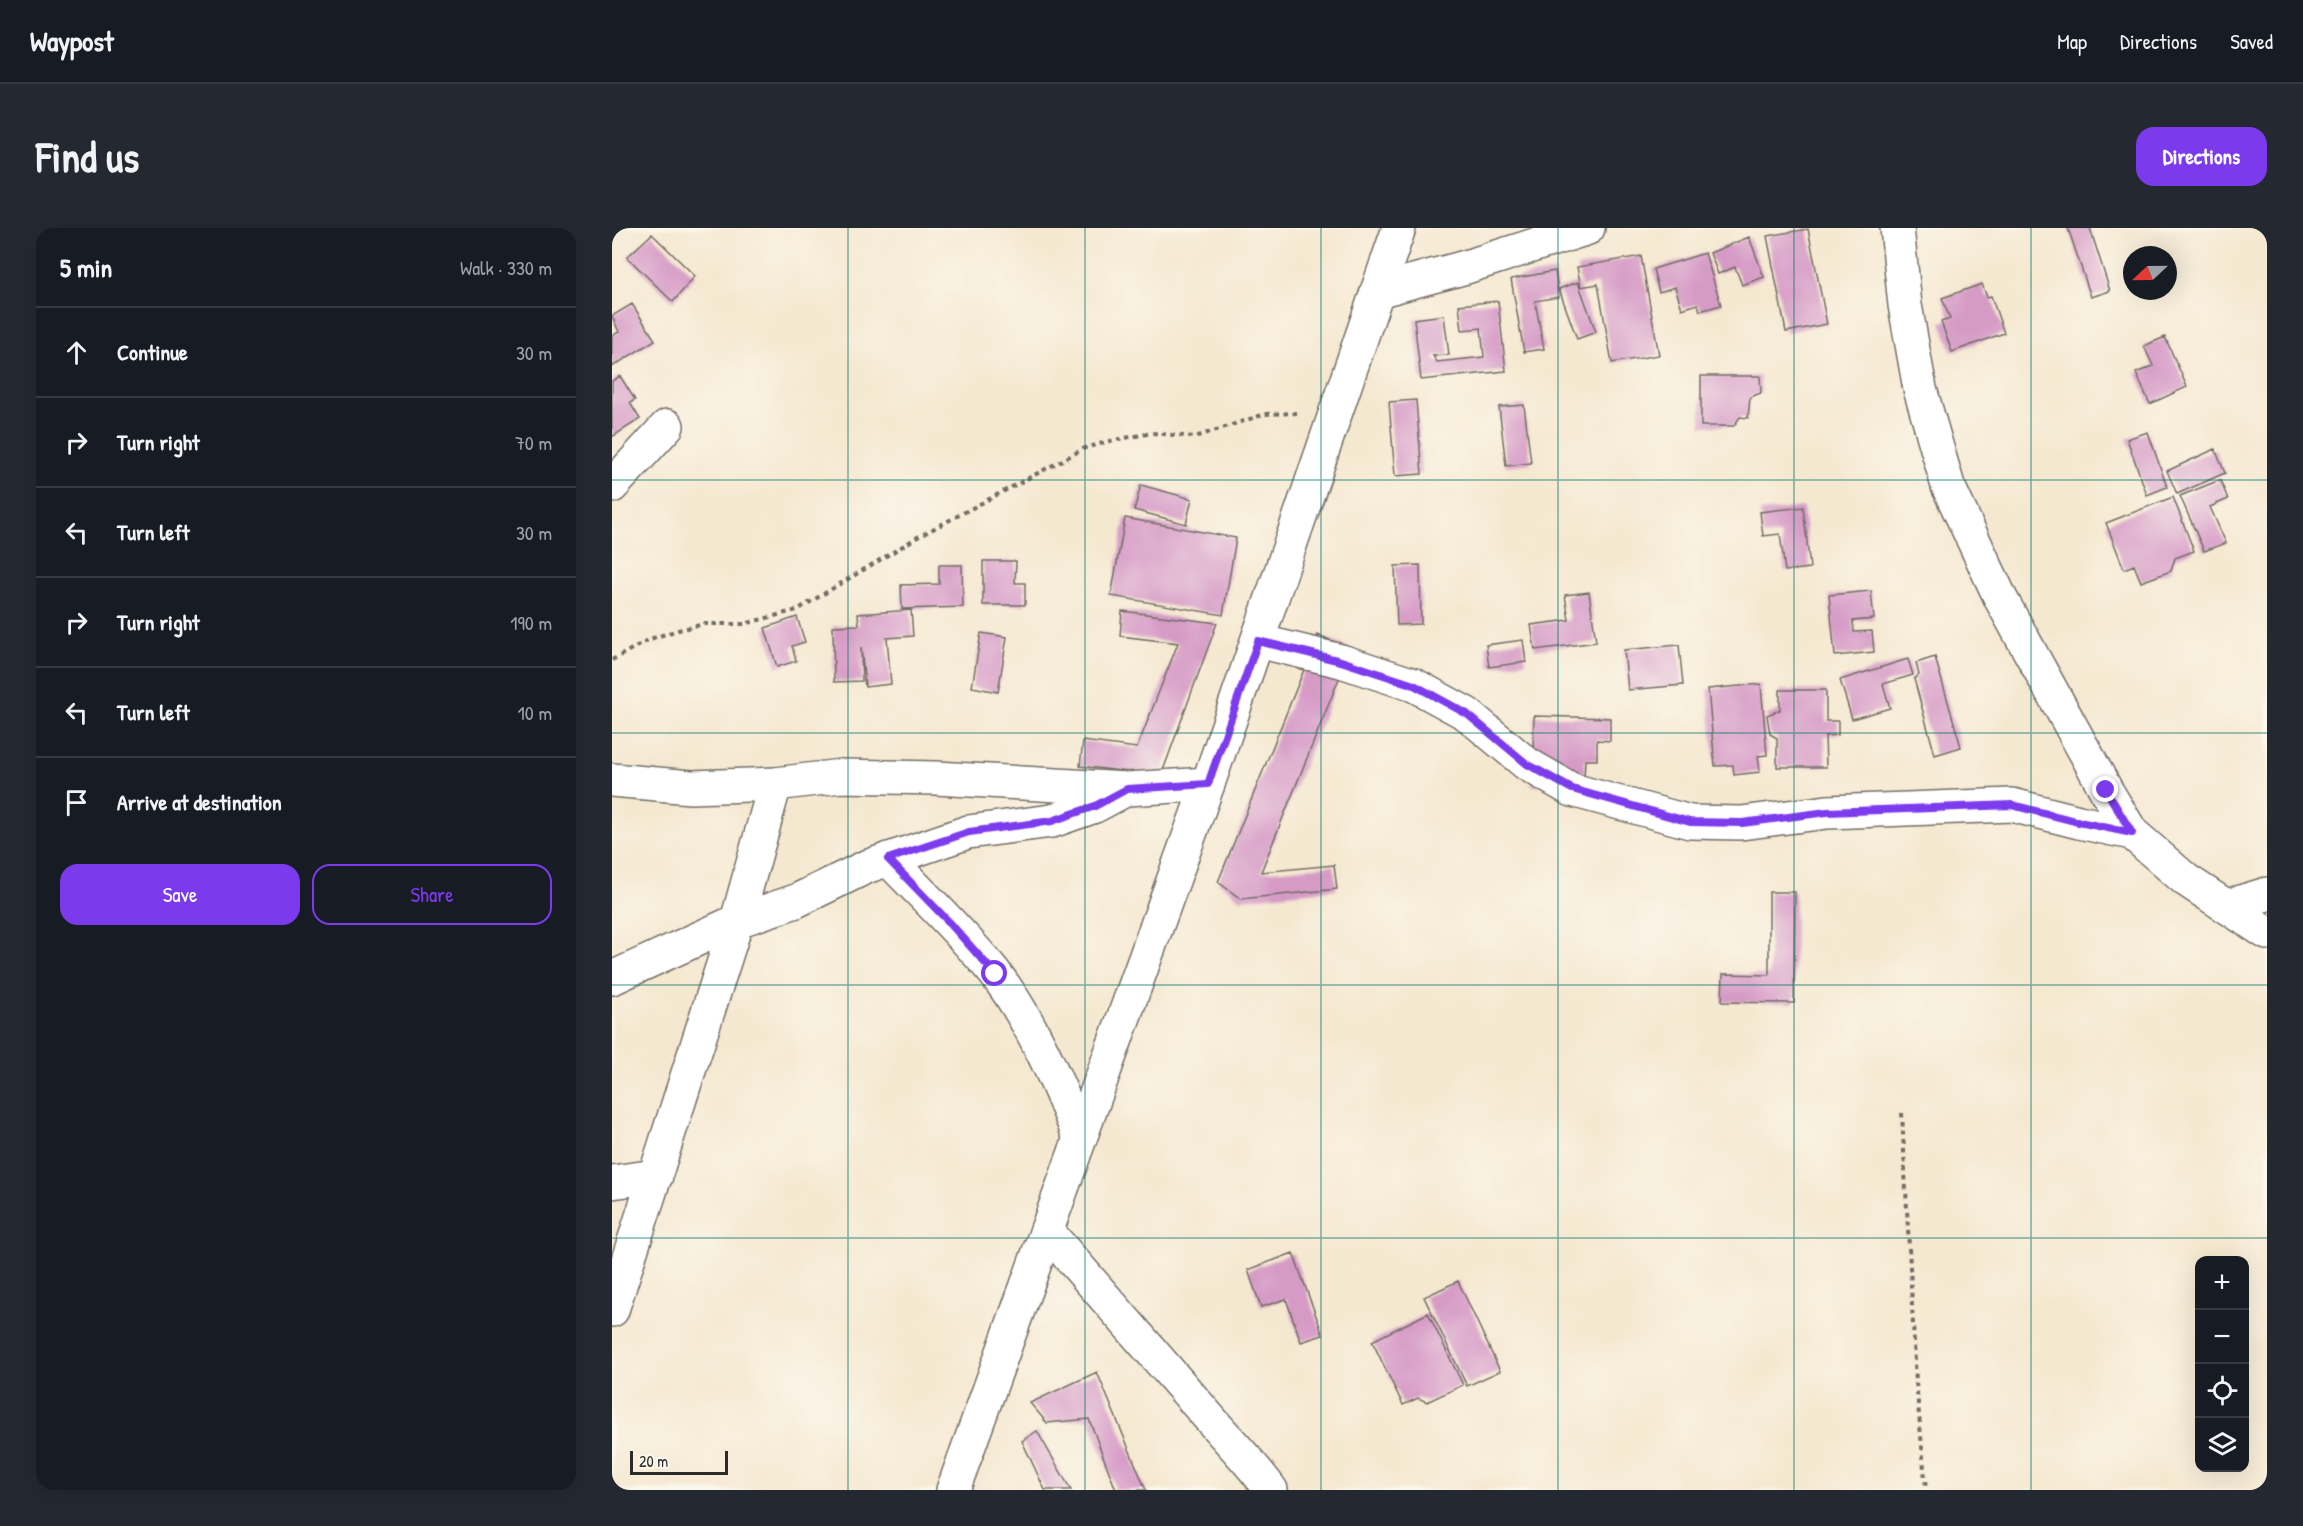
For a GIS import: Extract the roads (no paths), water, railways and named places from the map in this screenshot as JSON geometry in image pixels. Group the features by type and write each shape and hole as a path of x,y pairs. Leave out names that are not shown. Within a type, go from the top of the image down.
{"street":[{"path":"1377,291 1466,267 1588,228"},
{"path":"1897,228 1905,305 1920,388 1948,486 2001,599 2132,833 2186,880 2267,933"},
{"path":"953,1490 1208,784 1337,412 1377,291 1393,232"},
{"path":"612,486 667,426"},
{"path":"1258,641 1341,661 1414,685 1467,714 1527,764 1572,789 1690,822 1742,823 1827,812 2012,805 2132,833"},
{"path":"612,780 691,788 776,784 841,776 936,778 1127,789 1208,784"},
{"path":"612,1310 737,921 776,784"},
{"path":"612,978 737,921 796,901 866,867 969,832 1052,821 1095,806 1127,789"},
{"path":"888,859 995,974 1028,1025 1057,1081 1080,1138"},
{"path":"2227,906 2267,894"},
{"path":"612,1182 656,1176"},
{"path":"1047,1230 1252,1464 1271,1490"}]}
